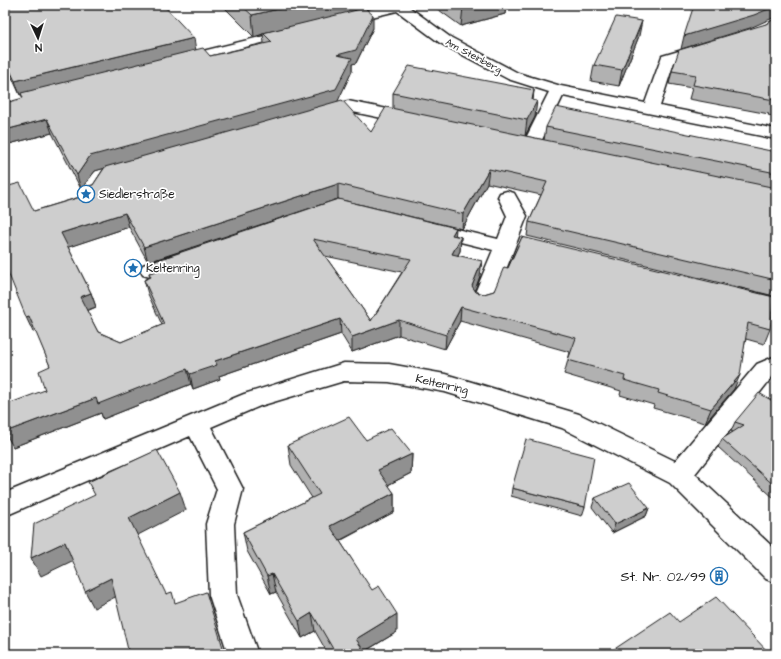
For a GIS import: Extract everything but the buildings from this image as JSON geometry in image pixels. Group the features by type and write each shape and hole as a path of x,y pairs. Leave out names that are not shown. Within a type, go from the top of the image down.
{"street":[{"path":"328,24 400,5"},
{"name":"Am Steinberg","path":"400,5 445,40 513,76 558,90 776,134"},
{"path":"162,65 304,30"},
{"path":"651,109 667,59 719,43"},
{"path":"532,144 558,90"},
{"path":"303,118 348,106 426,122"},
{"path":"483,300 512,244 517,216 507,197"},
{"path":"406,223 512,244"},
{"path":"150,270 196,254"},
{"path":"725,292 776,305"},
{"path":"679,475 765,370 776,364"},
{"name":"Keltenring","path":"5,505 196,423 252,400 304,382 344,372 389,373 445,383 570,421 679,475 775,567"},
{"path":"196,423 230,489 220,524 223,595 243,654"}],"place":[{"name":"Siedlerstraße","path":"86,194"},
{"name":"Keltenring","path":"133,268"},
{"name":"St. Nr. 02/99","path":"719,576"}]}
